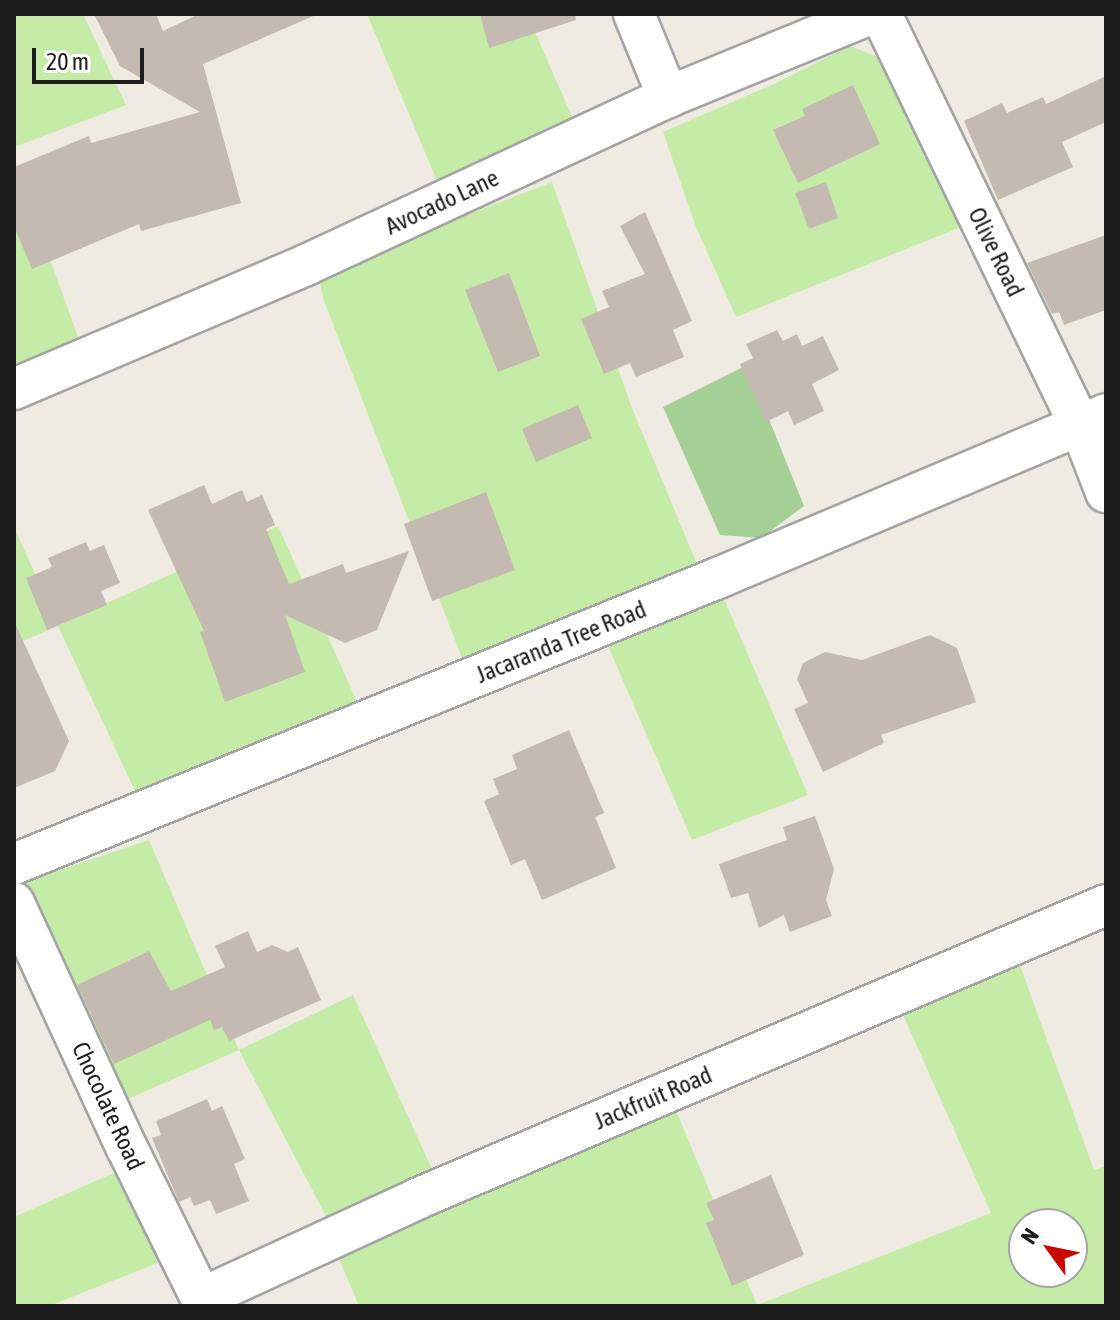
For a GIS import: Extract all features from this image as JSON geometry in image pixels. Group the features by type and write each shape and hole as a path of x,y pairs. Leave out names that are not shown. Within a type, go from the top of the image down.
{"street":[{"path":"634,14 668,97"},
{"name":"Avocado Lane","path":"14,389 306,265 668,97 870,14"},
{"name":"Olive Road","path":"881,14 1093,419 1106,492"},
{"name":"Jacaranda Tree Road","path":"14,864 718,578 1093,419"},
{"name":"Chocolate Road","path":"14,903 126,1146 204,1302"},
{"name":"Jackfruit Road","path":"204,1302 419,1198 1106,905"}],"green space":[{"path":"14,14 83,14 126,105 14,147"},
{"path":"367,14 527,14 578,130 442,193"},
{"path":"850,46 880,58 961,227 736,317 696,227 663,132 776,83"},
{"path":"14,160 82,348 14,374"},
{"path":"552,182 632,408 697,564 467,671 323,298 318,273"},
{"path":"747,365 804,506 761,538 720,535 663,407"},
{"path":"278,526 363,715 142,806 58,626 14,645 14,527 58,625"},
{"path":"719,587 808,795 692,840 605,639"},
{"path":"149,840 239,1050 103,1110 14,885"},
{"path":"1017,957 1094,1170 1106,1166 1106,1306 359,1306 337,1254 675,1108 757,1305 991,1213 900,1008"},
{"path":"353,995 436,1178 330,1224 239,1050"},
{"path":"132,1165 165,1260 49,1306 14,1306 14,1217"}],"building":[{"path":"94,14 156,14 163,31 199,14 318,14 203,64 241,203 141,231 139,224 32,269 14,226 14,167 89,136 91,143 200,112 120,66"},
{"path":"480,14 575,14 576,20 489,48"},
{"path":"1106,76 1106,122 1062,142 1073,167 998,200 964,121 1002,103 1007,113 1043,97 1046,104"},
{"path":"853,85 880,144 798,183 773,130 805,116 802,109"},
{"path":"826,182 838,218 809,229 795,193"},
{"path":"645,212 692,321 673,330 684,357 636,377 630,363 604,374 581,319 609,307 602,291 645,274 620,226"},
{"path":"1106,235 1106,310 1064,325 1059,312 1052,314 1027,263"},
{"path":"509,273 540,356 498,372 465,290"},
{"path":"777,330 783,341 797,334 802,346 823,336 839,370 812,384 824,411 794,425 788,411 766,422 740,364 753,358 746,344"},
{"path":"578,405 592,438 536,462 522,429"},
{"path":"204,485 212,504 242,490 247,502 262,495 275,525 266,529 289,584 343,564 346,573 409,551 377,630 345,643 285,615 305,672 225,702 200,632 204,631 148,510"},
{"path":"486,492 515,570 432,601 404,524"},
{"path":"86,542 90,551 104,545 120,583 101,591 107,605 47,630 26,578 52,567 48,558"},
{"path":"14,621 69,741 55,771 14,788"},
{"path":"930,635 957,648 976,702 881,735 884,743 823,772 794,709 808,703 797,679 803,663 825,652 862,660"},
{"path":"569,730 604,813 595,817 616,868 542,900 525,859 511,865 484,801 499,794 493,779 517,769 512,755"},
{"path":"815,816 834,869 826,900 832,916 790,932 784,915 759,928 748,893 731,898 719,864 787,840 783,827"},
{"path":"248,931 257,952 272,945 288,952 298,947 321,1000 229,1041 222,1027 214,1030 210,1020 114,1064 77,985 149,951 171,991 225,967 215,946"},
{"path":"207,1099 212,1111 222,1106 245,1159 234,1164 249,1201 216,1214 210,1200 194,1206 190,1197 179,1202 152,1138 161,1135 156,1121"},
{"path":"771,1175 804,1255 732,1286 706,1223 714,1220 706,1203"}]}
